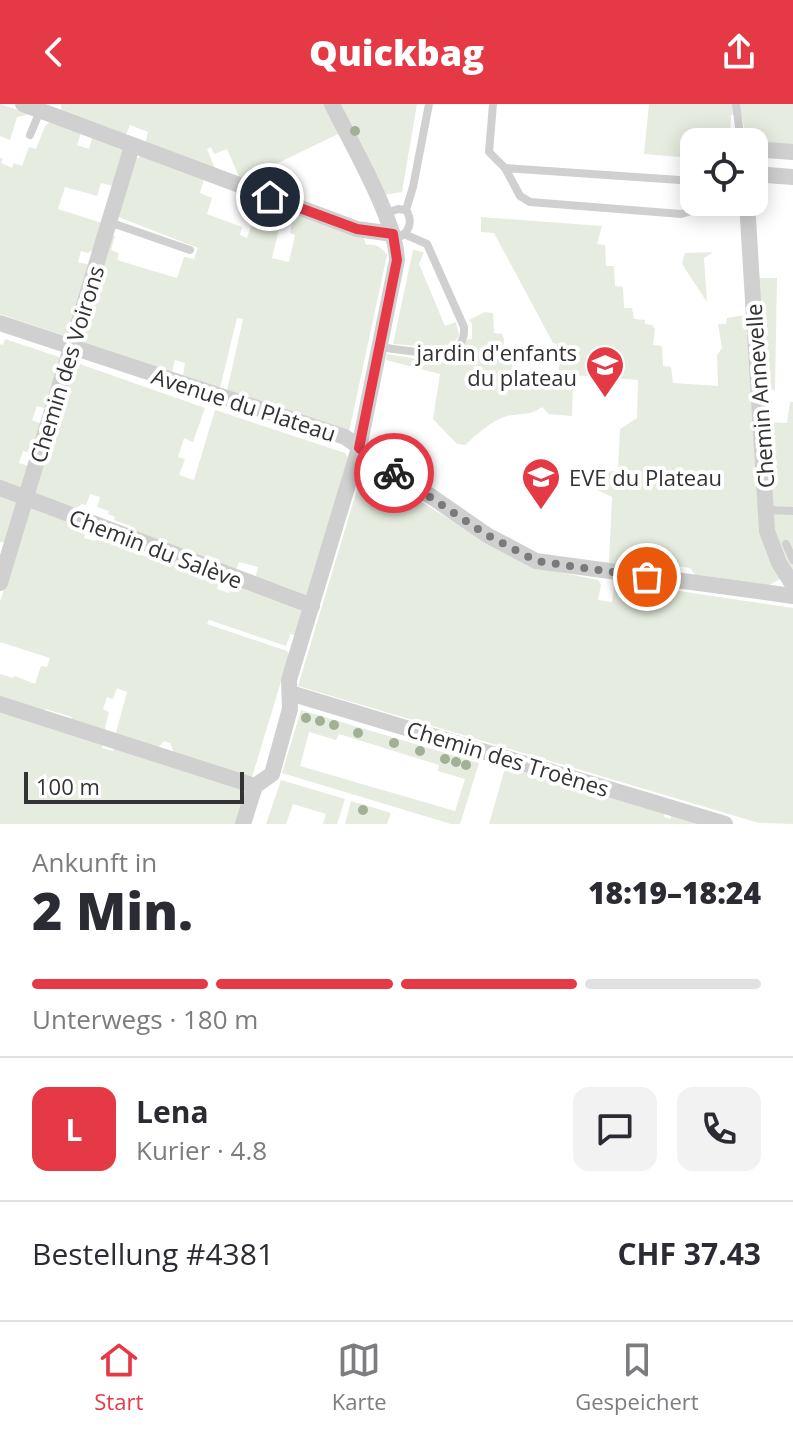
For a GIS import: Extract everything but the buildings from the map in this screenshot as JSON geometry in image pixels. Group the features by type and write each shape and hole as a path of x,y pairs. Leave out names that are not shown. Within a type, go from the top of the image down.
{"street":[{"path":"23,104 49,110 132,146 357,229 398,234"},
{"path":"243,824 255,786 272,774 290,709 289,680 359,448 397,260 398,234 384,214 332,104"},
{"name":"Chemin des Voirons","path":"0,583 132,146"},
{"path":"768,150 793,152"},
{"path":"768,175 793,177"},
{"name":"Chemin Annevelle","path":"748,216 767,531 790,592"},
{"name":"Avenue du Plateau","path":"0,323 345,437 487,535 536,561 758,592 790,592"},
{"name":"Chemin du Salève","path":"0,488 312,606"},
{"name":"Chemin des Troènes","path":"290,693 725,824"},
{"path":"0,704 255,786"}],"lane":[{"path":"398,234 410,225 406,210 429,104"},
{"path":"493,104 489,152 505,168 520,196 530,202 680,214"},
{"path":"736,104 739,128"},
{"path":"30,135 49,110"},
{"path":"505,168 680,180"},
{"path":"384,214 398,209 406,210"},
{"path":"108,222 190,250"},
{"path":"379,347 440,353 456,348 463,340 464,327 427,244 398,234"},
{"path":"766,510 793,511"},
{"path":"786,544 793,560"}],"shaded area":[{"path":"0,104 30,114 17,117 10,140 0,136"},
{"path":"61,104 324,104 338,134 241,181 227,149 214,154 211,147 207,149 216,171 145,144 148,132 130,125 125,137 61,110"},
{"path":"337,104 417,104 402,192 382,195"},
{"path":"649,104 793,104 793,147 768,144 768,128 745,128 741,113 731,115 730,128 680,128 680,157 644,154"},
{"path":"50,122 81,133 77,145 89,149 92,138 124,149 113,186 101,183 97,196 65,187 58,209 102,223 94,249 88,253 81,251 78,262 90,265 68,337 0,314 0,158 3,159 1,163 12,168 14,163 22,166 29,147 36,149 45,126"},
{"path":"141,156 204,179 200,193 212,198 207,214 242,227 240,235 247,238 255,214 267,219 272,200 284,208 272,258 289,262 295,235 290,233 294,212 363,236 366,245 378,247 387,255 349,432 227,391 243,319 237,318 220,388 183,375 185,363 175,360 172,372 82,342 79,338 111,235 115,236 111,250 119,253 117,260 177,278 184,257 194,259 198,248 116,216 134,160"},
{"path":"481,217 602,226 597,244 605,245 606,266 614,266 615,286 623,287 624,308 632,308 634,319 645,320 645,324 655,329 653,345 662,346 663,366 671,367 673,383 718,386 717,355 722,348 718,324 726,324 727,318 757,313 755,278 777,278 775,390 754,389 757,470 783,577 768,586 696,576 690,568 650,561 642,568 609,563 612,497 595,489 594,472 618,471 620,429 637,418 638,380 573,375 572,416 549,414 542,407 499,419 465,445 457,444 433,419 440,374 386,360 387,354 436,362 453,360 453,354 460,351 468,339 472,339 469,320 485,312 493,313 494,333 502,334 503,354 511,355 513,370 558,374 560,358 556,357 557,344 553,343 494,233 481,232"},
{"path":"413,250 424,252 419,264 445,326 456,322 459,336 453,344 428,347 393,344"},
{"path":"713,252 704,258 707,302 682,264 685,253"},
{"path":"5,339 59,357 61,361 47,409 37,406 32,420 42,424 32,453 23,451 19,463 28,466 22,488 0,484 0,344 3,345"},
{"path":"74,362 205,408 193,442 184,438 178,457 185,459 179,475 194,480 215,410 345,453 348,458 307,596 255,580 258,567 239,562 235,572 133,535 135,528 114,520 109,511 97,507 100,497 90,494 86,505 82,504 74,511 33,493"},
{"path":"790,402 793,402 793,573 772,532 768,422 787,423"},
{"path":"368,470 528,566 598,580 601,584 598,600 612,602 614,586 619,582 793,608 793,824 759,823 298,686 362,473"},
{"path":"0,494 18,503 6,543 0,542"},
{"path":"33,507 87,527 84,538 95,541 98,532 136,546 134,553 161,561 163,555 221,577 217,589 229,593 233,583 302,612 295,635 290,634 286,646 209,620 207,624 287,651 289,655 252,777 175,756 170,743 164,741 156,750 115,736 127,692 117,688 113,699 107,697 103,709 109,712 104,732 71,721 72,717 45,709 43,714 0,701 0,674 35,684 41,666 47,667 50,658 0,642 0,602 28,508"},
{"path":"0,710 103,743 102,748 113,751 114,747 248,791 238,824 0,824"},
{"path":"301,710 479,763 460,824 451,824 282,773","holes":["309,732 336,740 339,734 439,765 438,771 465,779 455,811 300,766"]},
{"path":"506,765 665,812 664,817 670,819 672,815 702,824 489,824"},
{"path":"281,780 345,799 337,824 323,824 326,814 293,804 286,824 266,824"},
{"path":"351,801 391,813 387,824 345,824"}],"way so far":[{"path":"394,473 487,535 536,561 647,577"}],"place":[{"name":"jardin d'enfants du plateau","path":"605,399"},
{"name":"EVE du Plateau","path":"541,511"}],"route":[{"path":"270,197 357,229 393,234 397,260 359,448 394,473"}]}
